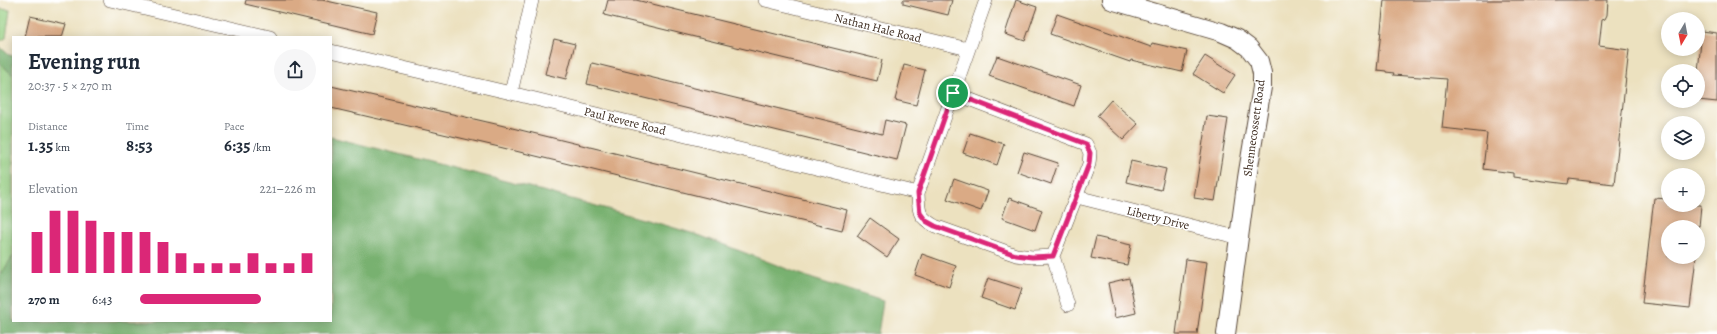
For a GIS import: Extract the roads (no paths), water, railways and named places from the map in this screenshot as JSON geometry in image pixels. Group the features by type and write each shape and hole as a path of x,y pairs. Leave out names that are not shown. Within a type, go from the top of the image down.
{"street":[{"path":"110,0 266,36"},
{"path":"511,93 532,0"},
{"name":"Nathan Hale Road","path":"765,0 968,49"},
{"path":"986,0 918,193 920,213 926,221 935,226 1016,255 1032,257 1053,256"},
{"name":"Shennecossett Road","path":"1111,0 1229,35 1249,48 1259,61 1262,73 1262,87 1247,178 1226,334"},
{"name":"Paul Revere Road","path":"332,51 511,93 918,193"},
{"path":"953,93 1086,144 1090,153 1089,164 1053,256 1068,305"},
{"name":"Liberty Drive","path":"1077,197 1240,238"}]}
